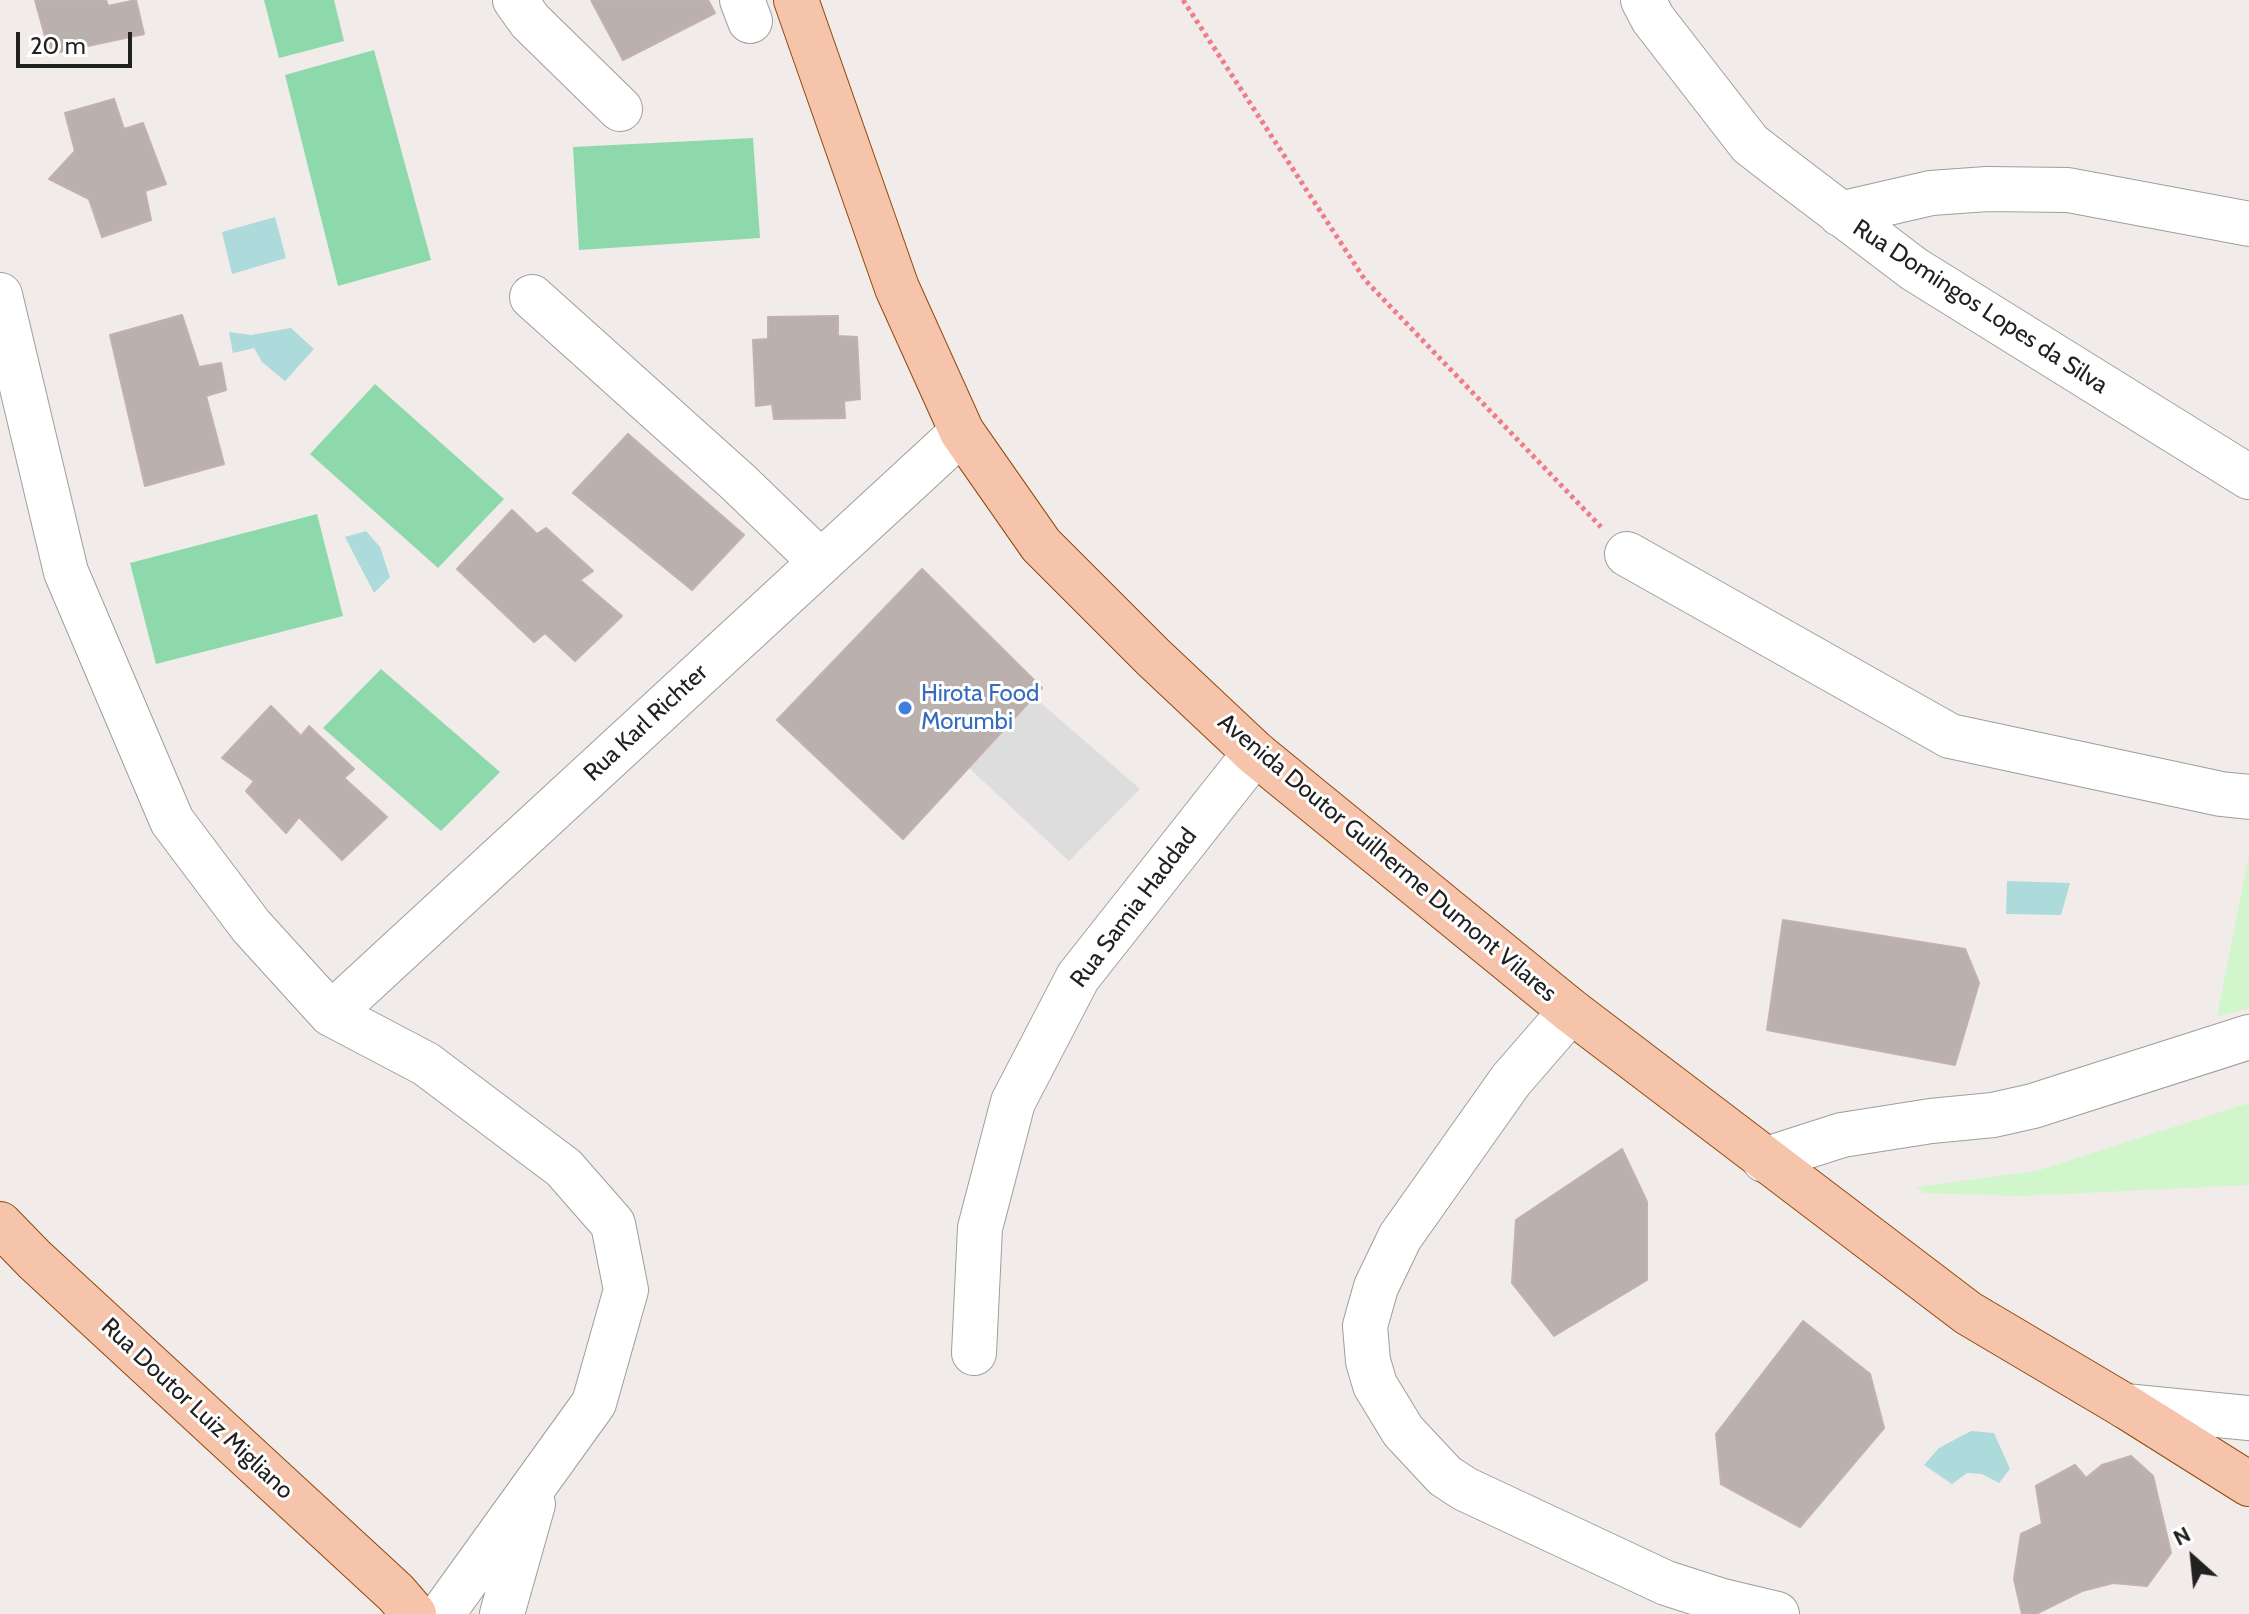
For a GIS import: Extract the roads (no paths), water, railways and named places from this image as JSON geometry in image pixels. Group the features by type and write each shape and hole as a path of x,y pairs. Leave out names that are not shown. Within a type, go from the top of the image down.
{"main road":[{"name":"Avenida Doutor Guilherme Dumont Vilares","path":"796,0 897,288 962,432 1041,545 1255,753 1571,1011 1968,1313 2249,1484"},
{"name":"Rua Doutor Luiz Migliano","path":"0,1224 405,1603 440,1614"}],"street":[{"path":"515,0 530,21 620,109"},
{"name":"Rua Domingos Lopes da Silva","path":"1643,0 1669,41 1750,144 1914,269 2249,477"},
{"path":"1840,214 1931,193 1987,189 2068,190 2249,224"},
{"path":"0,295 66,572 172,821 251,926 331,1014 426,1064 564,1168 613,1224 626,1290 594,1403 440,1614"},
{"path":"532,297 738,482 821,562"},
{"name":"Rua Karl Richter","path":"331,1014 962,432"},
{"path":"1627,554 1950,736 2221,794 2249,797"},
{"name":"Rua Samia Haddad","path":"974,1353 980,1228 1013,1102 1078,977 1255,753"},
{"path":"1571,1011 1511,1080 1400,1237 1376,1287 1365,1326 1368,1361 1375,1385 1403,1431 1445,1476 1465,1489 1666,1583 1777,1614"},
{"path":"1764,1160 1842,1135 1993,1115 2033,1106 2249,1037"},
{"path":"2125,1406 2249,1418"},
{"path":"502,1611 542,1475"},
{"path":"467,1579 487,1588 502,1611"}],"water":[{"path":"275,217 286,258 232,274 222,232"},
{"path":"291,328 314,349 285,381 262,362 254,348 233,353 229,332 251,335"},
{"path":"366,531 380,547 390,577 374,593 345,537"},
{"path":"2007,881 2070,883 2061,915 2006,914"},
{"path":"1971,1431 1994,1433 2010,1469 1999,1483 1982,1474 1967,1473 1952,1484 1924,1465 1939,1448"}],"place":[{"name":"Hirota Food Morumbi","path":"905,708"}]}
